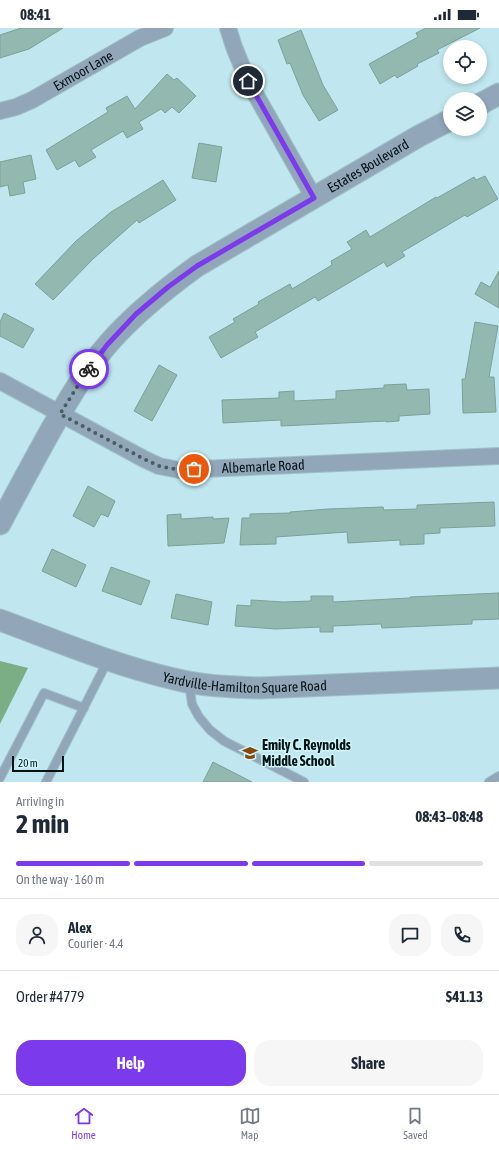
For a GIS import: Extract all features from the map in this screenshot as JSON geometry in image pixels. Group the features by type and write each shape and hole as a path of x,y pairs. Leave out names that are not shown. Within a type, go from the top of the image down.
{"street":[{"name":"Exmoor Lane","path":"0,111 16,107 32,100 140,38 165,28"},
{"path":"228,28 248,81 314,198"},
{"path":"487,100 499,94"},
{"name":"Estates Boulevard","path":"0,524 60,414 82,379 107,345 136,314 168,287 197,266 419,136 443,124"},
{"name":"Albemarle Road","path":"0,381 144,459 159,466 179,470 499,456"},
{"name":"Yardville-Hamilton Square Road","path":"0,620 131,668 175,680 220,686 259,688 499,678"}],"lane":[{"path":"46,782 108,660"},
{"path":"189,682 192,704 210,730 224,741 304,782"},
{"path":"0,778 44,693 84,708"},
{"path":"489,782 499,776"}],"green space":[{"path":"0,661 28,668 0,724"}],"building":[{"path":"21,28 63,28 29,49 0,58 0,35"},
{"path":"426,28 480,28 457,40 443,40 443,47 437,50 439,53 417,64 418,66 397,78 395,75 380,84 369,64 418,37 416,33"},
{"path":"301,30 323,85 338,110 319,121 303,95 290,63 287,64 278,40"},
{"path":"167,74 174,80 177,78 196,96 179,113 172,107 165,113 161,109 139,122 143,129 127,138 123,131 91,150 96,157 79,167 75,160 57,170 46,150 108,112 106,108 127,96 135,109"},
{"path":"199,143 222,147 216,182 192,178"},
{"path":"31,155 36,179 23,182 25,193 10,196 8,185 0,187 0,162"},
{"path":"485,176 498,199 467,217 465,215 402,252 405,256 387,267 384,262 318,301 315,297 255,332 258,337 221,358 209,337 235,322 233,319 259,304 258,302 290,284 292,289 332,265 331,261 352,249 347,242 366,230 370,237 436,197 437,198 474,177 476,180"},
{"path":"163,180 176,200 139,223 137,220 93,259 53,300 35,284 76,241 111,212"},
{"path":"499,271 499,308 475,294 481,282 490,287"},
{"path":"4,313 34,329 23,348 0,336 0,322"},
{"path":"475,322 498,326 489,377 494,377 496,412 463,413 462,379 465,379"},
{"path":"159,365 177,375 152,421 134,411"},
{"path":"406,384 407,390 429,389 430,414 399,416 399,421 386,422 281,426 281,420 223,423 222,400 279,398 279,392 294,391 294,401 336,399 336,391 384,388 384,385"},
{"path":"88,486 115,501 108,517 101,514 94,527 73,516"},
{"path":"494,502 495,526 440,528 440,533 424,534 424,544 400,545 400,540 348,543 347,532 276,537 276,544 240,545 242,518 250,518 250,514 383,507 384,510 417,509 417,505"},
{"path":"181,514 181,519 213,517 213,519 229,518 224,543 168,546 167,515"},
{"path":"52,549 86,565 76,587 42,571"},
{"path":"111,567 150,581 141,605 102,591"},
{"path":"499,593 499,619 472,620 472,624 382,628 381,624 333,626 333,632 320,632 320,627 276,629 235,626 237,605 251,606 251,600 284,602 311,601 311,596 333,596 333,602"},
{"path":"176,594 212,602 208,625 171,618"},
{"path":"213,762 252,782 203,782"}],"way so far":[{"path":"89,369 60,414 159,466 179,470 194,469"}],"place":[{"name":"Emily C. Reynolds Middle School","path":"250,753"}],"route":[{"path":"89,369 107,345 136,314 168,287 197,266 314,198 248,81"}]}
